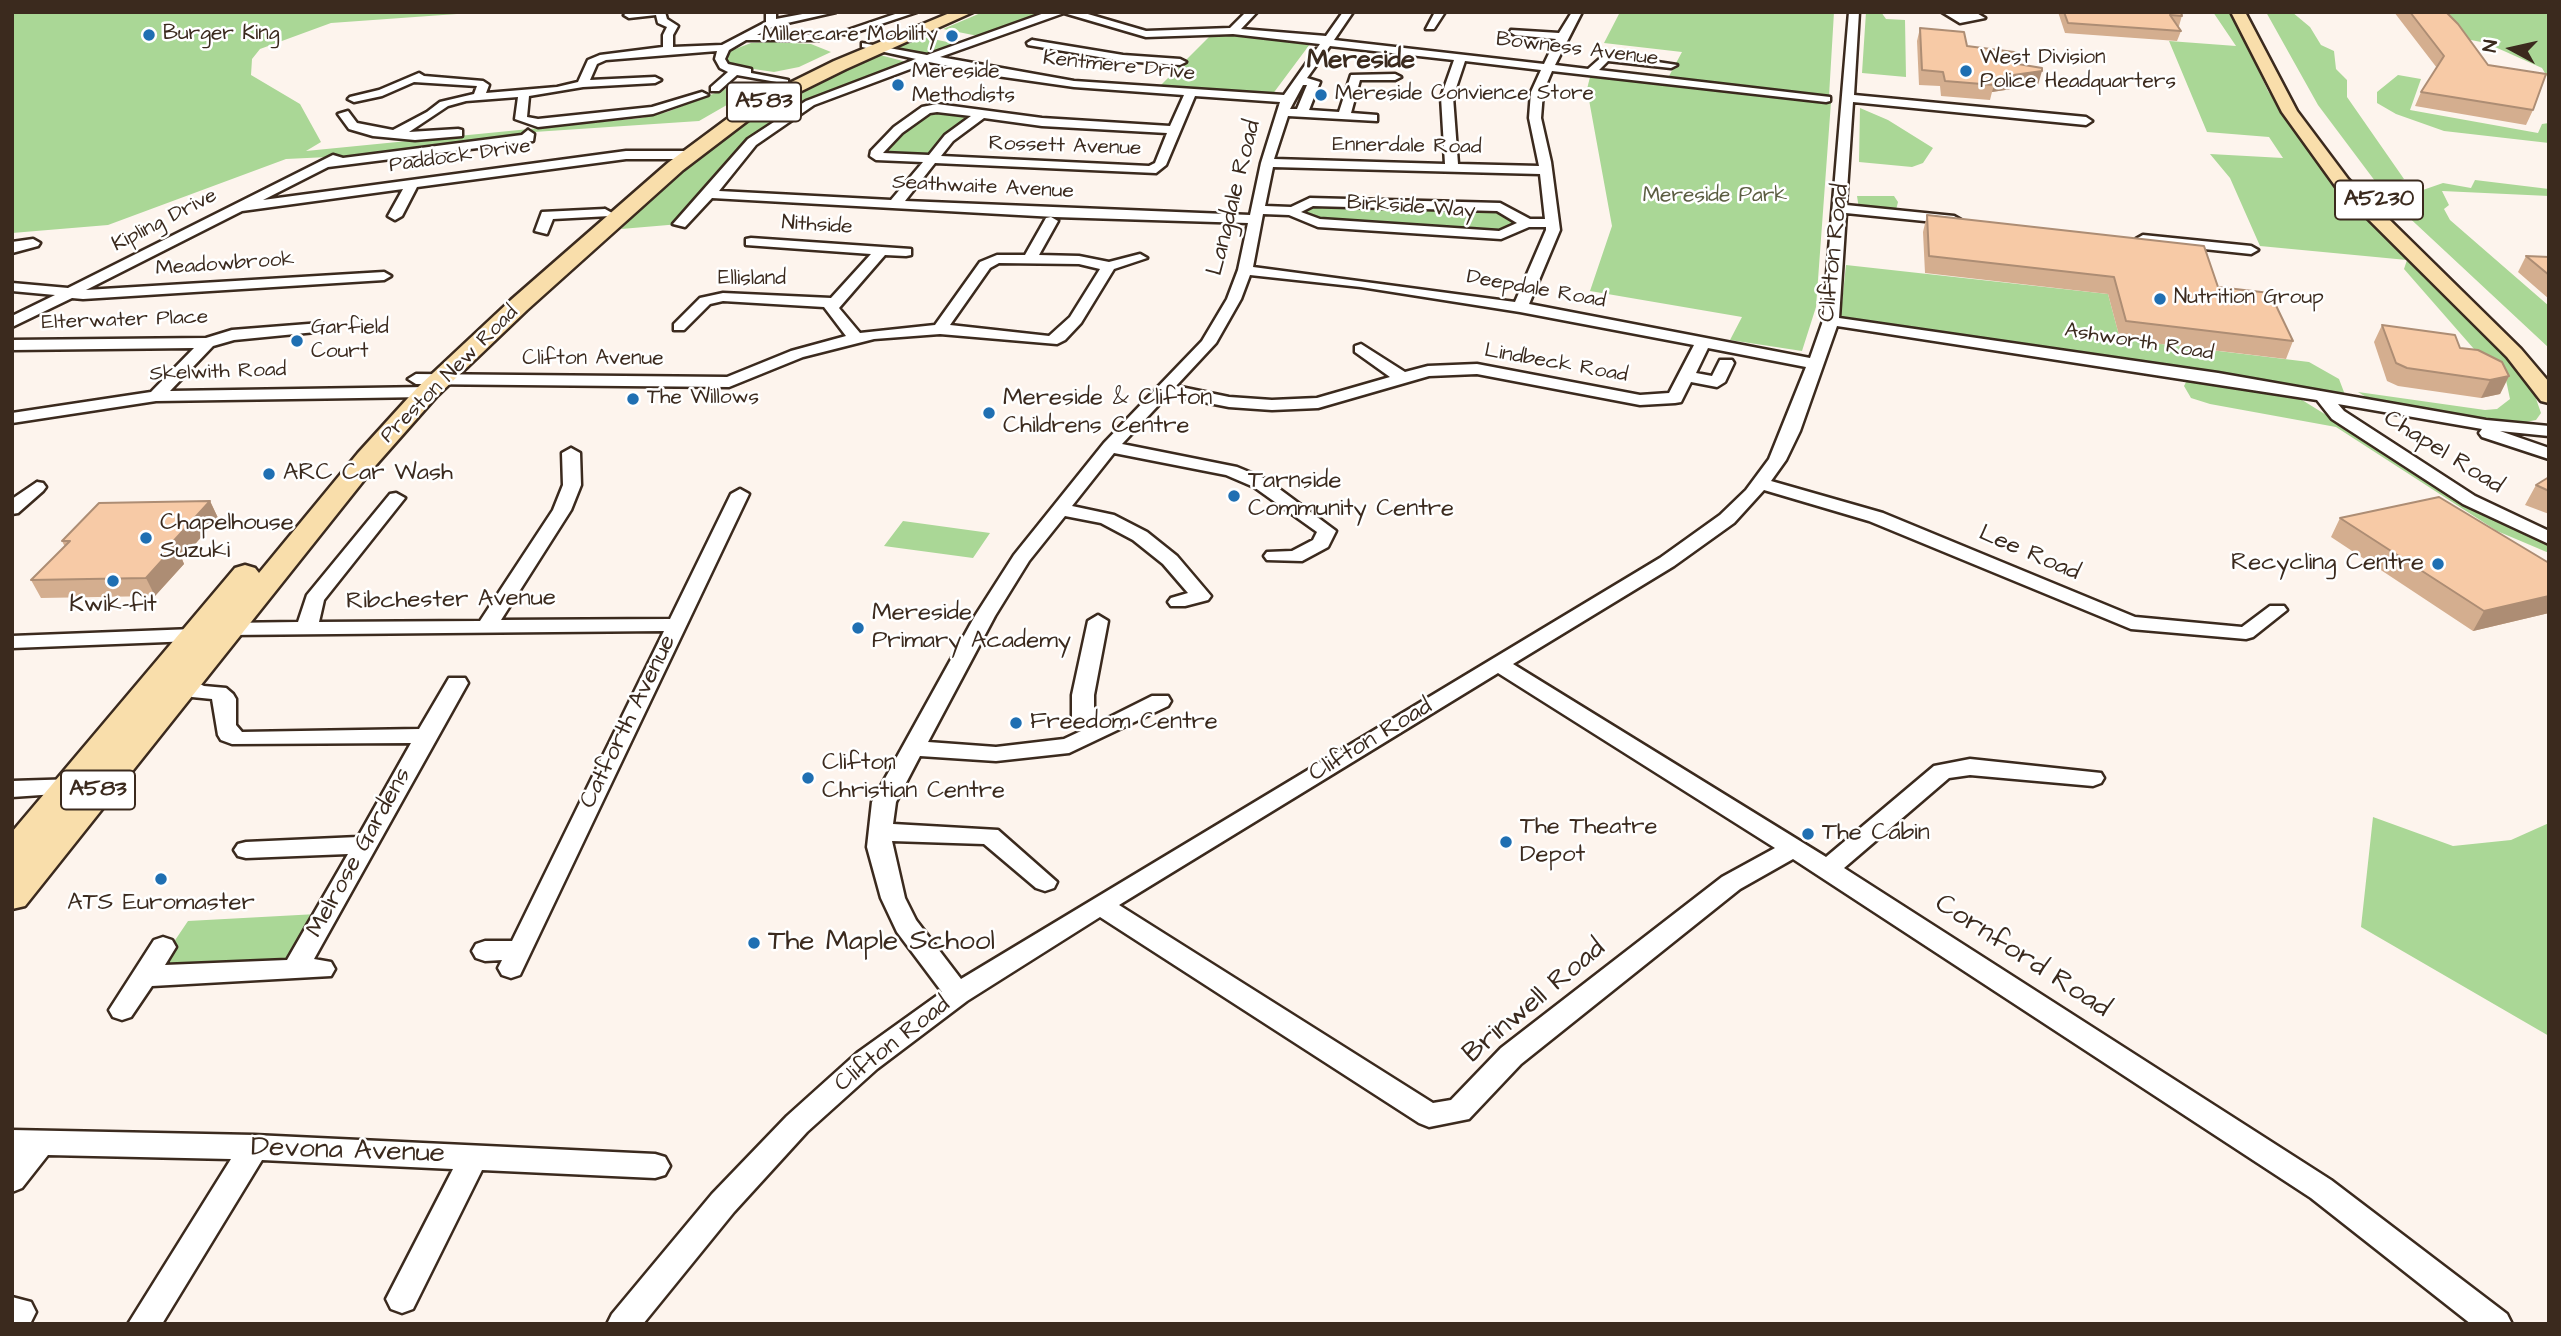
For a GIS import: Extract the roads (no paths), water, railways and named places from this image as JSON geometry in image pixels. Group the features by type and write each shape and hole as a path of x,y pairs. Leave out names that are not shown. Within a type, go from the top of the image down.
{"highway":[{"name":"Preston New Road","path":"12,897 85,787 129,712 173,691 193,635 356,442 737,107 951,12"},
{"name":"Preston New Road","path":"791,82 813,77 873,46 966,12"},
{"name":"Preston New Road","path":"12,856 85,787 227,629 367,459 421,385 606,213 680,155"}],"main road":[{"name":"A5230","path":"2238,12 2290,112 2342,183 2514,354 2549,396"},
{"name":"A5230","path":"2256,12 2317,122 2366,187 2546,361"}],"street":[{"path":"629,15 658,12 662,21 673,26 668,36 668,50"},
{"path":"844,33 912,12"},
{"path":"680,224 752,142 793,113 829,94 1028,20 1060,12"},
{"path":"1069,12 1135,46 1180,62"},
{"path":"1233,31 1252,12"},
{"name":"Langdale Road","path":"958,994 906,925 884,871 879,832 884,802 985,616 1021,559 1110,447 1208,343 1234,299 1245,270 1267,163 1291,108 1299,81 1325,40 1348,12"},
{"path":"1430,27 1440,12"},
{"path":"1520,307 1553,230 1546,170 1535,118 1537,92 1562,37 1577,12"},
{"name":"Clifton Road","path":"624,1324 723,1203 797,1124 867,1061 958,994 1100,905 1500,666 1678,555 1727,519 1761,484 1791,431 1831,321 1854,12"},
{"path":"583,84 590,64 597,59 668,50 724,48 771,18 835,15 870,25"},
{"name":"Bowness Avenue","path":"1135,46 1233,31 1826,99"},
{"path":"1515,32 1562,37"},
{"path":"741,39 815,38"},
{"path":"1032,43 1135,46"},
{"name":"Kentmere Drive","path":"873,46 927,59 1074,84 1190,94 1373,118"},
{"path":"724,48 722,62 735,71 791,82"},
{"path":"1593,71 1600,56 1671,65"},
{"path":"1452,168 1447,97 1461,57"},
{"path":"715,89 735,71"},
{"path":"395,134 444,104 479,90 489,72"},
{"path":"1344,115 1355,77 1363,73 1395,77"},
{"path":"354,99 382,93 416,78 479,90 524,93 583,84 636,85 655,80"},
{"path":"1291,108 1314,82 1299,81"},
{"path":"524,93 519,114 527,122 665,108 702,95"},
{"name":"Rossett Avenue","path":"981,114 926,110 877,151 876,156 1151,170 1160,165 1190,94"},
{"path":"1846,98 2086,121"},
{"path":"344,114 349,122 359,128 395,134 458,133"},
{"path":"895,204 949,138 981,114 1101,127 1173,130"},
{"name":"Kipling Drive","path":"12,322 331,161 529,138 528,134"},
{"name":"Paddock Drive","path":"237,208 626,155 680,155"},
{"name":"Ennerdale Road","path":"1267,163 1546,170"},
{"path":"395,216 412,185"},
{"name":"Seathwaite Avenue","path":"708,194 1055,213 1257,215"},
{"name":"Birkside Way","path":"1257,215 1293,211 1300,205 1324,201 1500,208 1527,223"},
{"path":"1841,209 1969,221"},
{"name":"Birkside Way","path":"1293,211 1297,216 1318,222 1500,235 1527,223 1552,223"},
{"path":"542,231 547,215 606,213"},
{"path":"1030,258 1051,221"},
{"path":"2130,238 2251,250"},
{"name":"Nithside","path":"751,242 906,252"},
{"path":"12,249 17,245 33,243"},
{"name":"Nithside","path":"835,303 881,251"},
{"path":"940,329 985,265 997,259 1079,260 1109,266 1140,258"},
{"name":"Clifton Avenue","path":"421,385 734,385 797,355 855,337 903,330 940,329 1051,341 1060,337 1076,320 1109,266"},
{"name":"Deepdale Road","path":"1245,270 1361,283 1520,307 1817,364"},
{"name":"Meadowbrook","path":"12,287 36,287 83,295 384,276"},
{"name":"Ellisland","path":"679,327 705,301 723,297 835,303"},
{"path":"835,303 831,308 855,337"},
{"name":"Ashworth Road","path":"1831,321 2549,431"},
{"name":"Elterwater Place","path":"12,345 207,343 232,335 321,328"},
{"name":"Lindbeck Road","path":"1164,389 1229,401 1283,405 1318,403 1428,371 1478,369 1640,400 1675,398 1703,342"},
{"path":"156,396 207,343"},
{"path":"1361,349 1405,379"},
{"path":"1686,376 1717,382 1726,363"},
{"name":"Skelwith Road","path":"12,418 156,396 421,385"},
{"name":"Chapel Road","path":"2322,396 2338,415 2469,500 2549,538"},
{"name":"Ashworth Road","path":"2439,416 2549,454"},
{"path":"1110,447 1231,471 1260,483 1327,531 1321,542 1292,563 1273,556"},
{"path":"487,626 562,510 572,485 571,453"},
{"name":"Lee Road","path":"1761,484 1875,517 2131,623 2246,634 2277,610"},
{"path":"12,509 37,487"},
{"name":"Catforth Avenue","path":"485,951 515,959 740,494"},
{"path":"307,629 314,599 391,503 363,509"},
{"path":"1059,509 1107,519 1140,536 1170,560 1201,596 1178,602"},
{"path":"1094,733 1083,719 1083,695 1098,621"},
{"name":"Ribchester Avenue","path":"12,642 193,635 227,629 676,625"},
{"name":"Cornford Road","path":"1500,666 1827,869 2321,1189 2496,1324"},
{"name":"Melrose Gardens","path":"295,970 457,683"},
{"name":"Melrose Gardens","path":"173,691 218,693 225,698 225,725 229,734 240,739 426,736"},
{"path":"912,748 996,754 1069,746 1160,701"},
{"path":"1827,869 1942,771 1970,767 2093,778"},
{"path":"12,789 85,787"},
{"path":"879,832 990,835 1045,882"},
{"path":"246,850 364,845"},
{"name":"Brinwell Road","path":"1100,905 1429,1115 1458,1111 1511,1056 1731,883 1792,849"},
{"path":"122,1010 163,947"},
{"name":"Melrose Gardens","path":"144,976 322,969"},
{"name":"Devona Avenue","path":"12,1179 26,1142 254,1147 655,1166"},
{"path":"144,1324 254,1147"},
{"path":"402,1299 474,1157"}],"place":[{"name":"Burger King","path":"149,35"},
{"name":"Millercare Mobility","path":"952,36"},
{"name":"West Division Police Headquarters","path":"1966,71"},
{"name":"Mereside Methodists","path":"898,85"},
{"name":"Mereside Convience Store","path":"1321,95"},
{"name":"Nutrition Group","path":"2160,299"},
{"name":"Garfield Court","path":"297,341"},
{"name":"The Willows","path":"633,399"},
{"name":"Mereside & Clifton Childrens Centre","path":"989,413"},
{"name":"ARC Car Wash","path":"269,474"},
{"name":"Tarnside Community Centre","path":"1234,496"},
{"name":"Chapelhouse Suzuki","path":"146,538"},
{"name":"Recycling Centre","path":"2438,564"},
{"name":"Kwik-fit","path":"113,581"},
{"name":"Mereside Primary Academy","path":"858,628"},
{"name":"Freedom Centre","path":"1016,723"},
{"name":"Clifton Christian Centre","path":"808,778"},
{"name":"The Cabin","path":"1808,834"},
{"name":"The Theatre Depot","path":"1506,842"},
{"name":"ATS Euromaster","path":"161,879"},
{"name":"The Maple School","path":"754,943"}],"district":[{"name":"Mereside","path":"1361,62"}],"park label":[{"name":"Mereside Park","path":"1715,197"}]}
